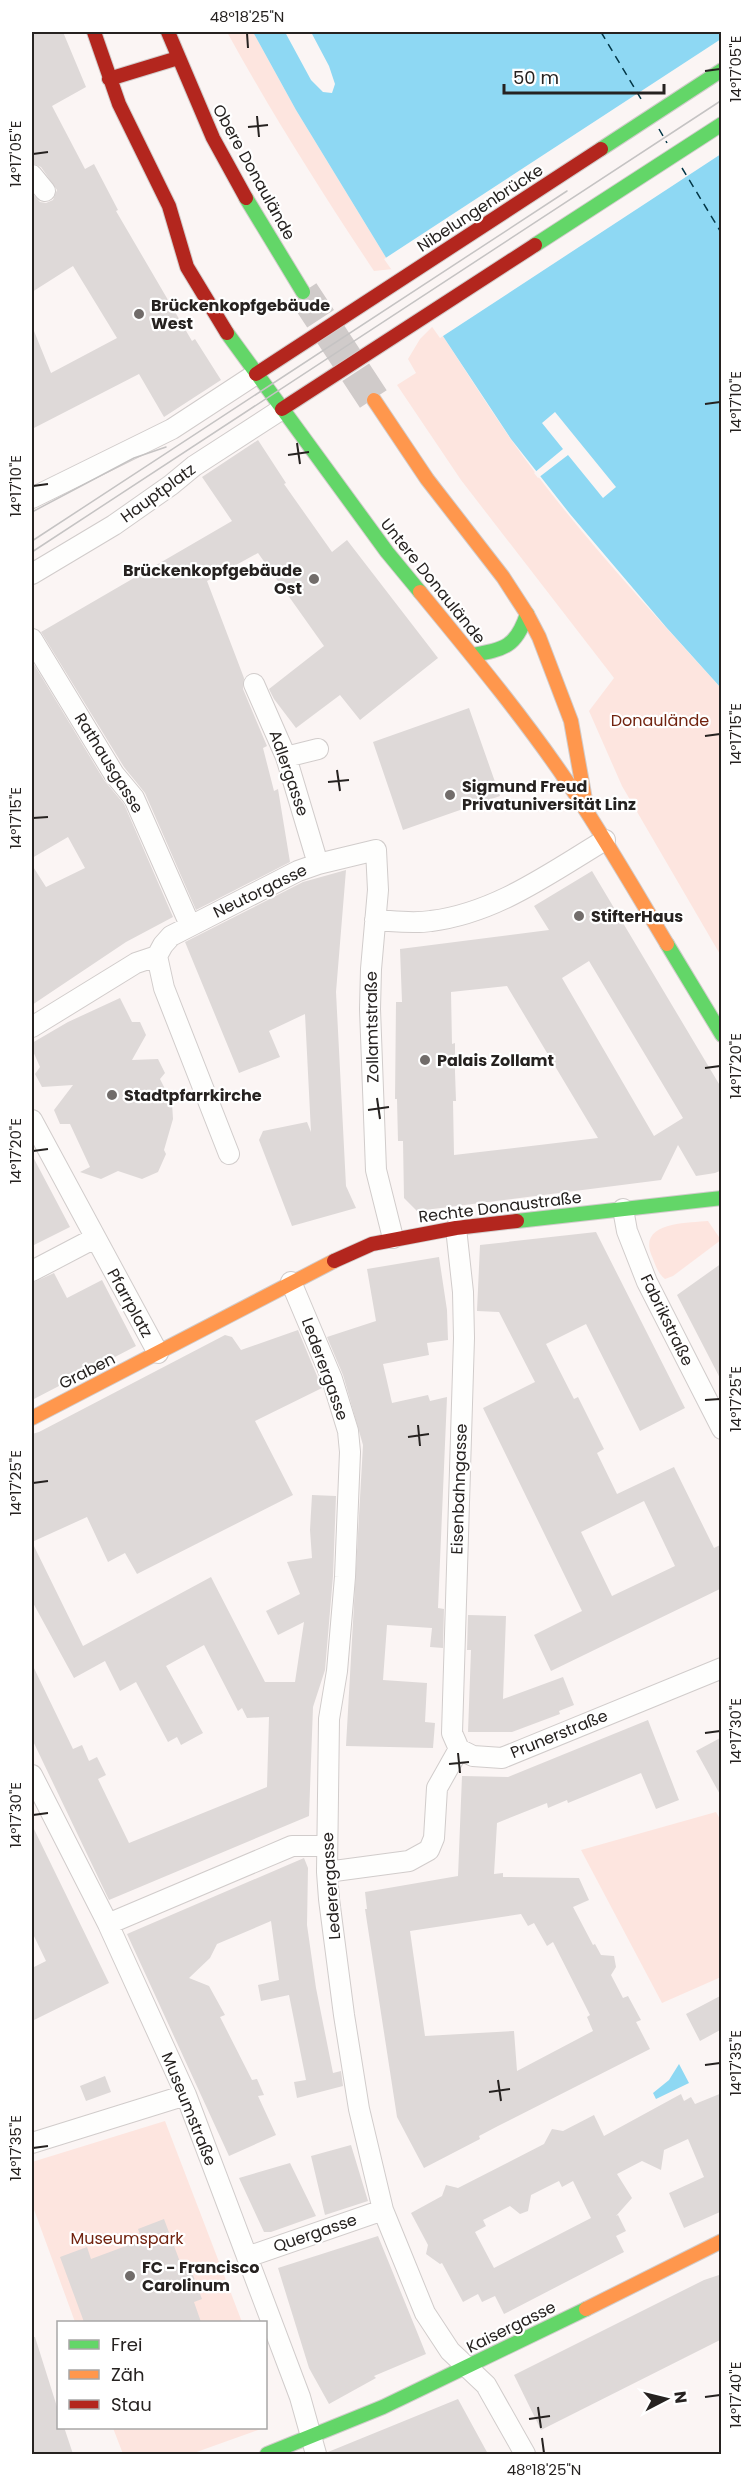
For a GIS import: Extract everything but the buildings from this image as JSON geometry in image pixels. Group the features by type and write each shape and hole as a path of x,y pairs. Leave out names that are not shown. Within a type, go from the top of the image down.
{"main road":[{"name":"Untere Donaulände","path":"94,32 118,104 169,206 187,267 211,309 387,552 472,656 586,809 722,1035"},
{"path":"109,32 109,79 178,58"},
{"name":"Obere Donaulände","path":"168,32 213,138 259,222 303,292"},
{"name":"Nibelungenbrücke","path":"256,374 722,70"},
{"path":"282,409 722,124"},
{"name":"Untere Donaulände","path":"374,400 428,479 503,577 539,637 551,674 571,720 581,767 586,809"},
{"path":"472,656 502,649 514,642 522,630 527,614"},
{"path":"546,691 551,674"},
{"path":"543,726 543,749"},
{"name":"Rechte Donaustraße","path":"291,1282 352,1251 393,1238 456,1228 722,1198"},
{"name":"Pfarrplatz","path":"158,1353 291,1282"},
{"name":"Graben","path":"32,1418 158,1353"},
{"name":"Kaisergasse","path":"267,2454 314,2446 467,2367 722,2241"}],"street":[{"path":"32,175 45,191"},
{"path":"32,498 172,429 256,374"},
{"name":"Hauptplatz","path":"32,574 114,525 194,466 282,409"},
{"name":"Rathausgasse","path":"32,639 114,774 134,798 190,925"},
{"name":"Adlergasse","path":"254,684 286,757 318,864"},
{"path":"286,757 318,748"},
{"path":"375,920 430,921 477,910 523,889 605,840"},
{"name":"Neutorgasse","path":"157,956 171,936 298,871 376,850"},
{"name":"Zollamtstraße","path":"376,850 378,890 370,1009 376,1170 393,1238"},
{"path":"32,1027 136,963 157,956 164,988 228,1154"},
{"name":"Pfarrplatz","path":"32,1120 158,1353"},
{"name":"Fabrikstraße","path":"623,1209 627,1231 647,1282 722,1429"},
{"name":"Eisenbahngasse","path":"456,1228 463,1292 464,1338 452,1733 459,1749"},
{"path":"32,1270 95,1238"},
{"name":"Lederergasse","path":"291,1282 332,1379 348,1431 350,1452 348,1526 337,1671 329,1719 327,1872 328,1899 359,2109 383,2210 424,2313 450,2351 486,2385 525,2454"},
{"name":"Prunerstraße","path":"459,1749 473,1756 502,1758 722,1668"},
{"path":"327,1872 409,1861 429,1850 434,1838 437,1788 459,1749"},
{"name":"Museumstraße","path":"32,1775 108,1924 186,2096 300,2397 314,2446"},
{"path":"108,1924 292,1846 327,1845"},
{"path":"32,2143 186,2096"},
{"name":"Quergasse","path":"247,2257 383,2210"}],"green space":[{"path":"227,32 253,32 296,110 393,269 374,271 298,153"},
{"name":"Donaulände","path":"435,324 510,438 559,503 611,566 721,688 721,956 622,786 589,711 614,678 461,480 397,385 416,373 408,359 420,339"},
{"path":"708,1221 721,1240 673,1276 665,1279 662,1277 651,1254 649,1243 652,1236 658,1230 668,1226"},
{"path":"716,1812 722,1823 721,1977 662,2003 581,1850"},
{"name":"Museumspark","path":"165,2121 242,2321 75,2321 32,2204 32,2162"},
{"path":"113,2429 261,2429 191,2454 123,2454"}],"water":[{"path":"253,32 721,32 721,688 570,514 511,439 435,324 393,269 296,110"},
{"path":"679,2064 689,2083 656,2099 653,2093 669,2080"}],"pier":[{"path":"285,32 311,32 329,66 335,84 332,93 323,92 311,80"},
{"path":"721,39 721,154 440,338 384,259"},
{"path":"555,412 616,487 603,498 568,455 538,478 534,473 563,449 542,423"}],"ferry route":[{"path":"601,32 644,104"},
{"path":"659,129 667,143"},
{"path":"682,168 722,234"}],"tunnel":[{"path":"303,292 374,400"}],"tram line":[{"path":"32,552 722,100"},
{"path":"32,541 567,191"},
{"path":"32,512 134,458 166,447"}],"traffic: fast":[{"path":"601,149 722,70"},
{"path":"535,245 722,124"},
{"path":"246,198 303,292"},
{"path":"227,333 387,552 420,592"},
{"path":"472,655 508,645 523,625 527,614"},
{"path":"667,944 722,1035"},
{"path":"517,1221 722,1198"},
{"path":"267,2454 383,2407 586,2309"}],"traffic: slow":[{"path":"374,400 427,479 503,577 527,614 539,637 571,721 586,805"},
{"path":"420,592 549,755 618,861 667,944"},
{"path":"32,1418 334,1261"},
{"path":"586,2309 722,2241"}],"traffic: jam":[{"path":"94,32 119,104 169,206 187,267 227,333"},
{"path":"168,32 213,138 246,198"},
{"path":"109,79 178,58"},
{"path":"256,374 601,149"},
{"path":"282,409 535,245"},
{"path":"334,1261 372,1244 456,1228 517,1221"}],"place":[{"name":"Brückenkopfgebäude West","path":"139,314"},
{"name":"Brückenkopfgebäude Ost","path":"314,579"},
{"name":"Sigmund Freud Privatuniversität Linz","path":"450,795"},
{"name":"StifterHaus","path":"579,916"},
{"name":"Palais Zollamt","path":"425,1060"},
{"name":"Stadtpfarrkirche","path":"112,1095"},
{"name":"FC - Francisco Carolinum","path":"130,2276"}]}
